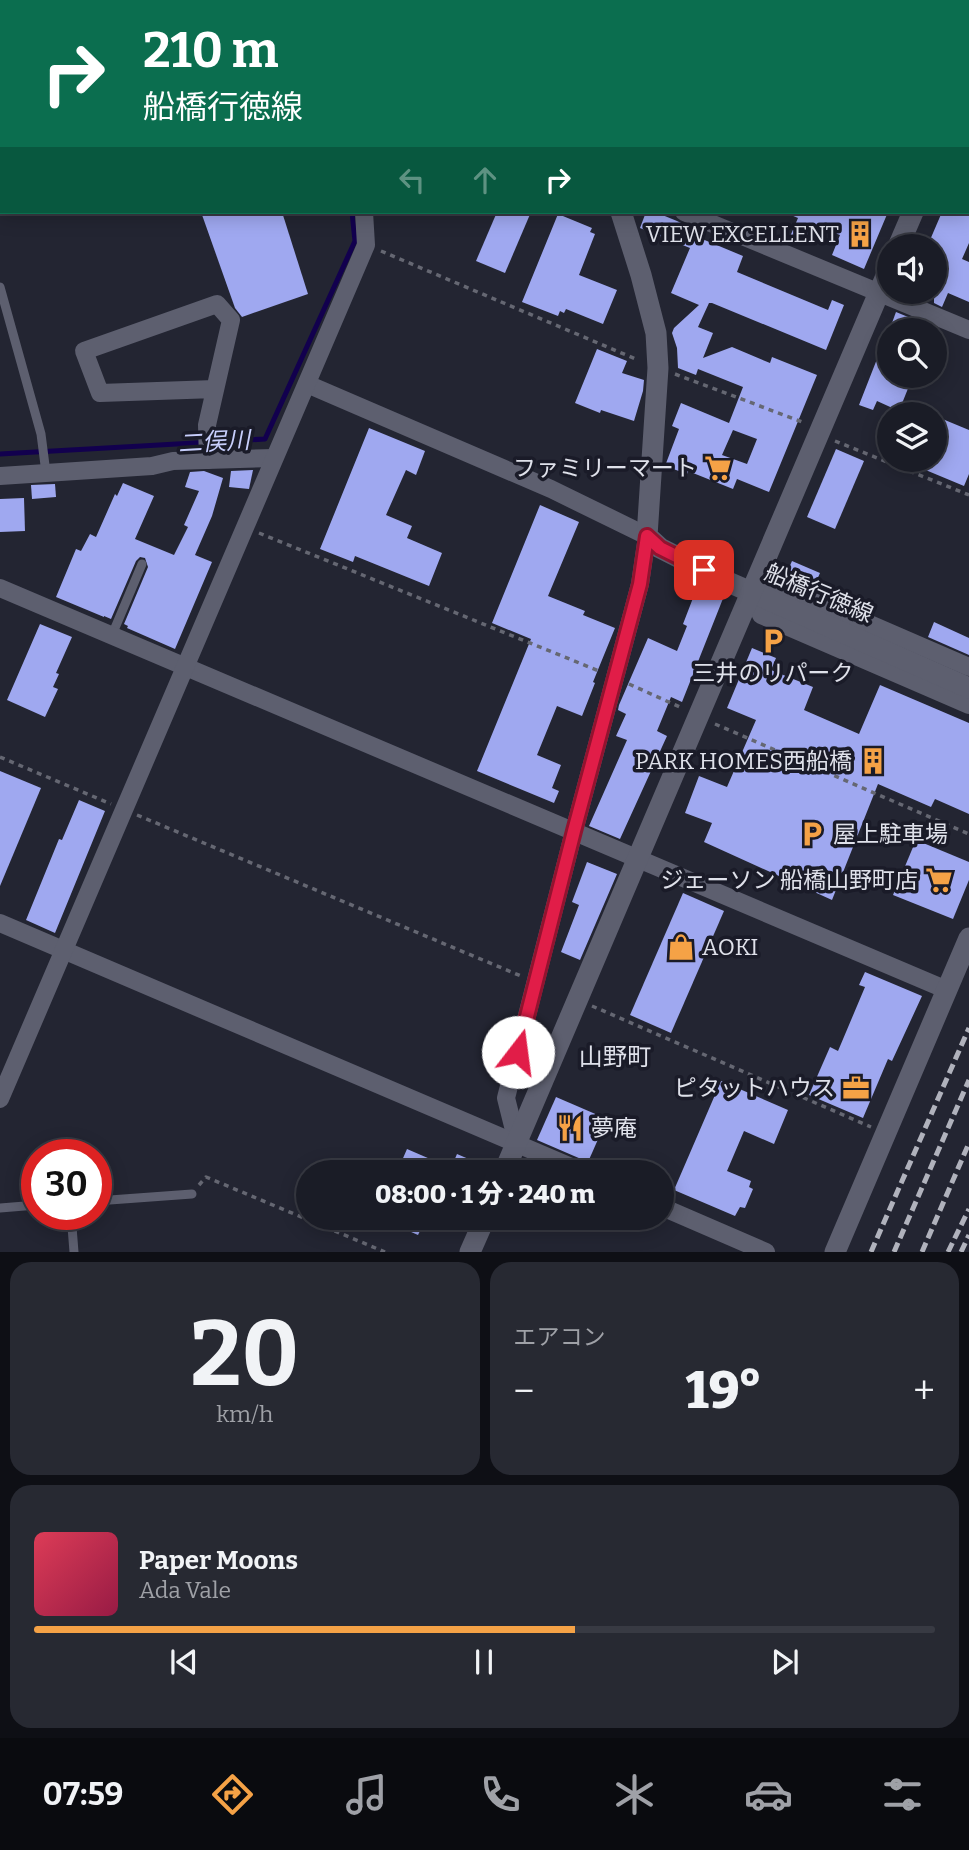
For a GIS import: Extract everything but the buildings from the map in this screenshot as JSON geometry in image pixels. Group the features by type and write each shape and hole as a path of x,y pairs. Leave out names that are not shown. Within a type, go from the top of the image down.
{"street":[{"path":"0,1099 366,245 364,214"},
{"path":"517,1142 506,1098 640,584 647,536 658,368 654,318 622,214"},
{"path":"689,214 877,292"},
{"path":"904,234 912,214"},
{"path":"509,1160 877,298"},
{"path":"208,460 207,425 231,320 216,304 83,351 100,393 215,389"},
{"path":"905,304 969,331"},
{"path":"307,384 551,489 647,536"},
{"path":"0,476 152,466 173,461 274,458"},
{"name":"船橋行徳線","path":"647,536 660,548 752,593 969,688"},
{"path":"752,593 775,583 969,667"},
{"path":"0,588 947,990"},
{"path":"752,593 761,615 969,705"},
{"path":"0,923 557,1160"},
{"path":"835,1251 969,938"},
{"path":"674,1212 766,1251"},
{"path":"470,1251 480,1230"}],"lane":[{"path":"0,287 41,434 46,473"},
{"path":"112,635 142,564"},
{"path":"112,1200 192,1194"},
{"path":"0,1208 21,1206"},
{"path":"72,1230 74,1251"}],"path":[{"path":"366,245 658,368 805,423"},
{"path":"835,441 969,495"},
{"path":"244,527 615,678 683,709"},
{"path":"715,724 969,834"},
{"path":"0,757 537,982"},
{"path":"578,1000 886,1133"},
{"path":"192,1194 206,1177 385,1251"}],"waterway":[{"name":"二俣川","path":"0,454 265,439 355,241 352,214"}],"railway":[{"path":"871,1252 969,1028"},
{"path":"894,1252 969,1080"},
{"path":"922,1252 969,1143"},
{"path":"948,1252 969,1209"},
{"path":"961,1252 969,1235"}],"place":[{"name":"VIEW EXCELLENT","path":"860,234"},
{"name":"ファミリーマート","path":"718,468"},
{"name":"三井のリパーク","path":"773,641"},
{"name":"PARK HOMES西船橋","path":"873,761"},
{"name":"屋上駐車場","path":"812,834"},
{"name":"ジェーソン 船橋山野町店","path":"939,880"},
{"name":"AOKI","path":"681,947"},
{"name":"ピタットハウス","path":"856,1088"},
{"name":"夢庵","path":"570,1128"}],"district":[{"name":"山野町","path":"615,1057"}],"route":[{"path":"518,1052 640,584 647,536 660,548 704,570"}]}
